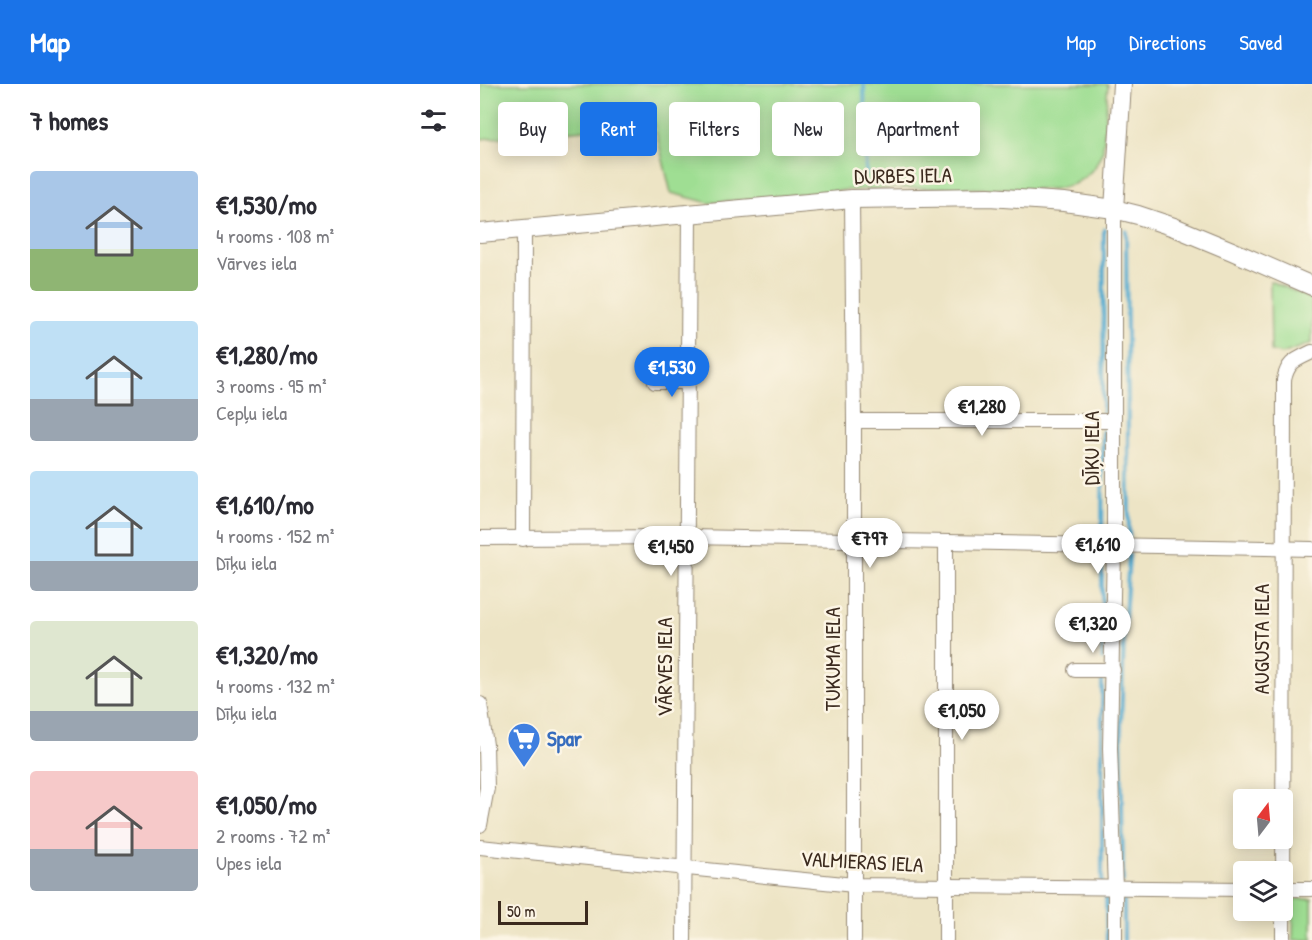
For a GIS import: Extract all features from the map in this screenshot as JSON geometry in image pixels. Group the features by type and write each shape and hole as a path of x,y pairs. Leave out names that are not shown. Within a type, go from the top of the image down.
{"main road":[{"name":"DĪĶU IELA","path":"1114,209 1122,84"},
{"path":"1084,204 1101,193 1116,171"},
{"name":"DURBES IELA","path":"480,233 852,199 989,197 1084,204 1138,215 1232,250 1312,286"}],"street":[{"name":"TUKUMA IELA","path":"852,199 855,540 854,940"},
{"name":"DĪĶU IELA","path":"1114,209 1114,544 1110,748 1115,940"},
{"name":"VĀRVES IELA","path":"684,940 689,213"},
{"path":"523,538 524,229"},
{"name":"AUGUSTA IELA","path":"1283,861 1284,380 1286,370 1294,361 1312,352"},
{"path":"655,382 688,382"},
{"path":"854,421 1114,421"},
{"path":"480,538 687,537 1312,549"},
{"path":"946,542 946,940"},
{"path":"1075,670 1113,670"},
{"path":"480,704 486,745 487,788 480,825"},
{"name":"VALMIERAS IELA","path":"480,847 854,885 1233,889"},
{"path":"1293,889 1312,889"},
{"name":"AUGUSTA IELA","path":"1283,921 1283,940"}],"green space":[{"path":"480,84 1108,84 1103,150 1095,167 1074,184 1055,189 848,190 709,203 671,193 657,135 657,102 580,102 580,130 568,131 568,102 498,102 498,137 480,139"},
{"path":"1270,281 1312,299 1312,343 1282,354 1271,351"},
{"path":"1294,899 1312,899 1312,940 1293,940"}],"waterway":[{"path":"864,84 866,175"},
{"path":"1103,411 1104,229"},
{"path":"1126,231 1129,538"},
{"path":"1102,535 1103,431"},
{"path":"1102,554 1102,659"},
{"path":"1123,881 1121,726 1129,555"},
{"path":"1102,681 1102,882"},
{"path":"1106,895 1107,940"},
{"path":"1124,896 1124,940"}],"place":[{"name":"Spar","path":"524,768"}]}
